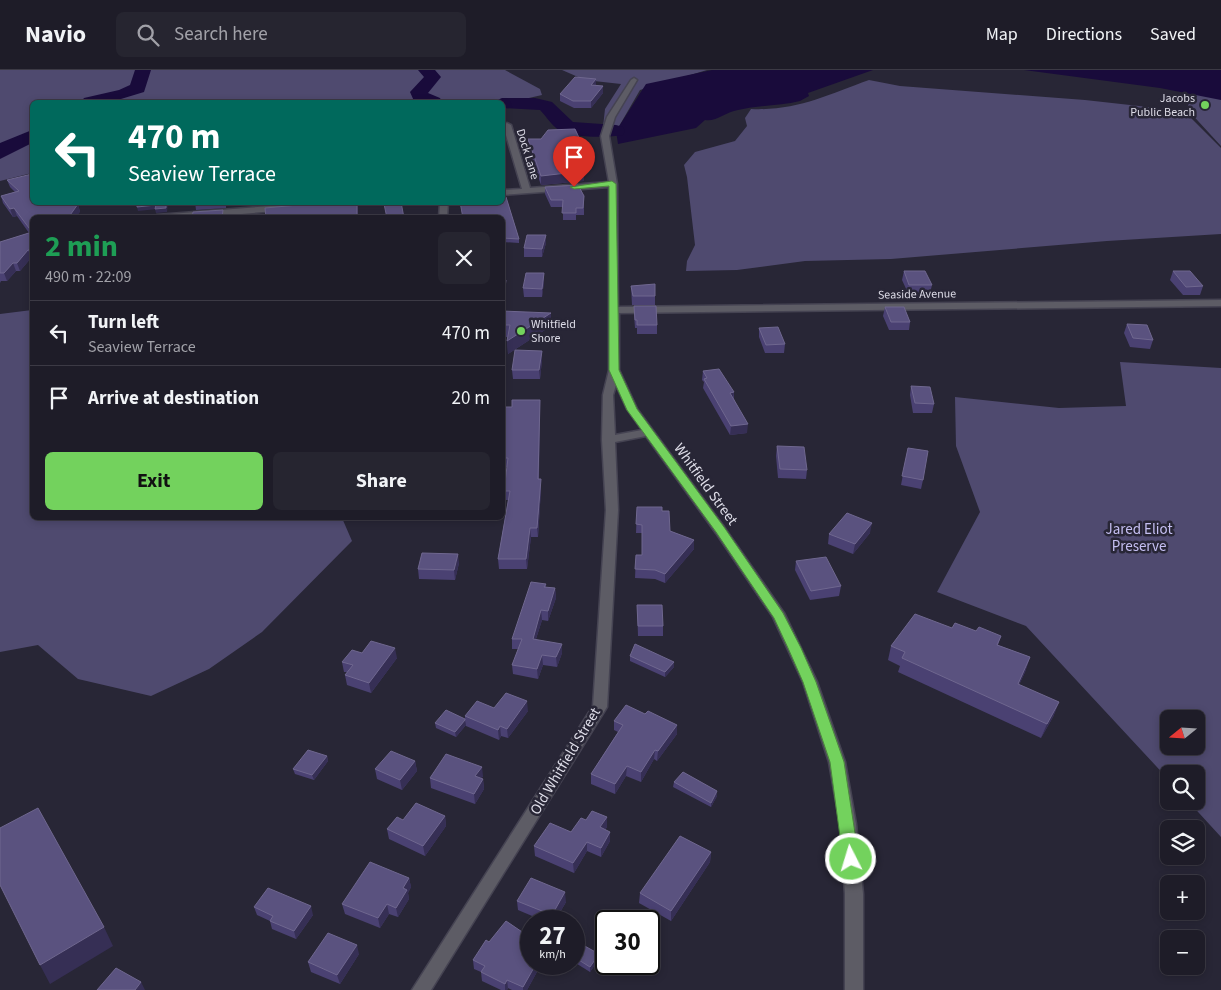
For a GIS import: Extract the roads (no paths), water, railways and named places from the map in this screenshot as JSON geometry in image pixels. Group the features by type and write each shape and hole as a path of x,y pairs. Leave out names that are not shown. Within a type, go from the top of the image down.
{"street":[{"name":"Whitfield Street","path":"634,80 617,104 606,131 612,184 614,370 632,410 720,530 779,616 810,682 837,762 848,824 854,894 854,990"},
{"name":"Dock Lane","path":"507,125 527,190"},
{"path":"505,143 513,142"},
{"path":"505,193 612,184"},
{"path":"180,215 251,206 289,207"},
{"name":"Seaside Avenue","path":"613,310 1221,303"},
{"name":"Old Whitfield Street","path":"421,990 600,707 612,510 608,440 608,395 614,370"},
{"path":"608,440 648,432"}],"waterway":[{"path":"99,100 125,94 138,88 143,70"},
{"path":"426,70 433,77 419,92 420,97 428,100"},
{"path":"505,103 535,103 546,106 566,126 581,130 616,131"},
{"path":"0,153 7,147 30,137"}],"place":[{"name":"Jacobs Public Beach","path":"1205,105"},
{"name":"Whitfield Shore","path":"521,331"}],"park label":[{"name":"Jared Eliot Preserve","path":"1139,538"}]}
